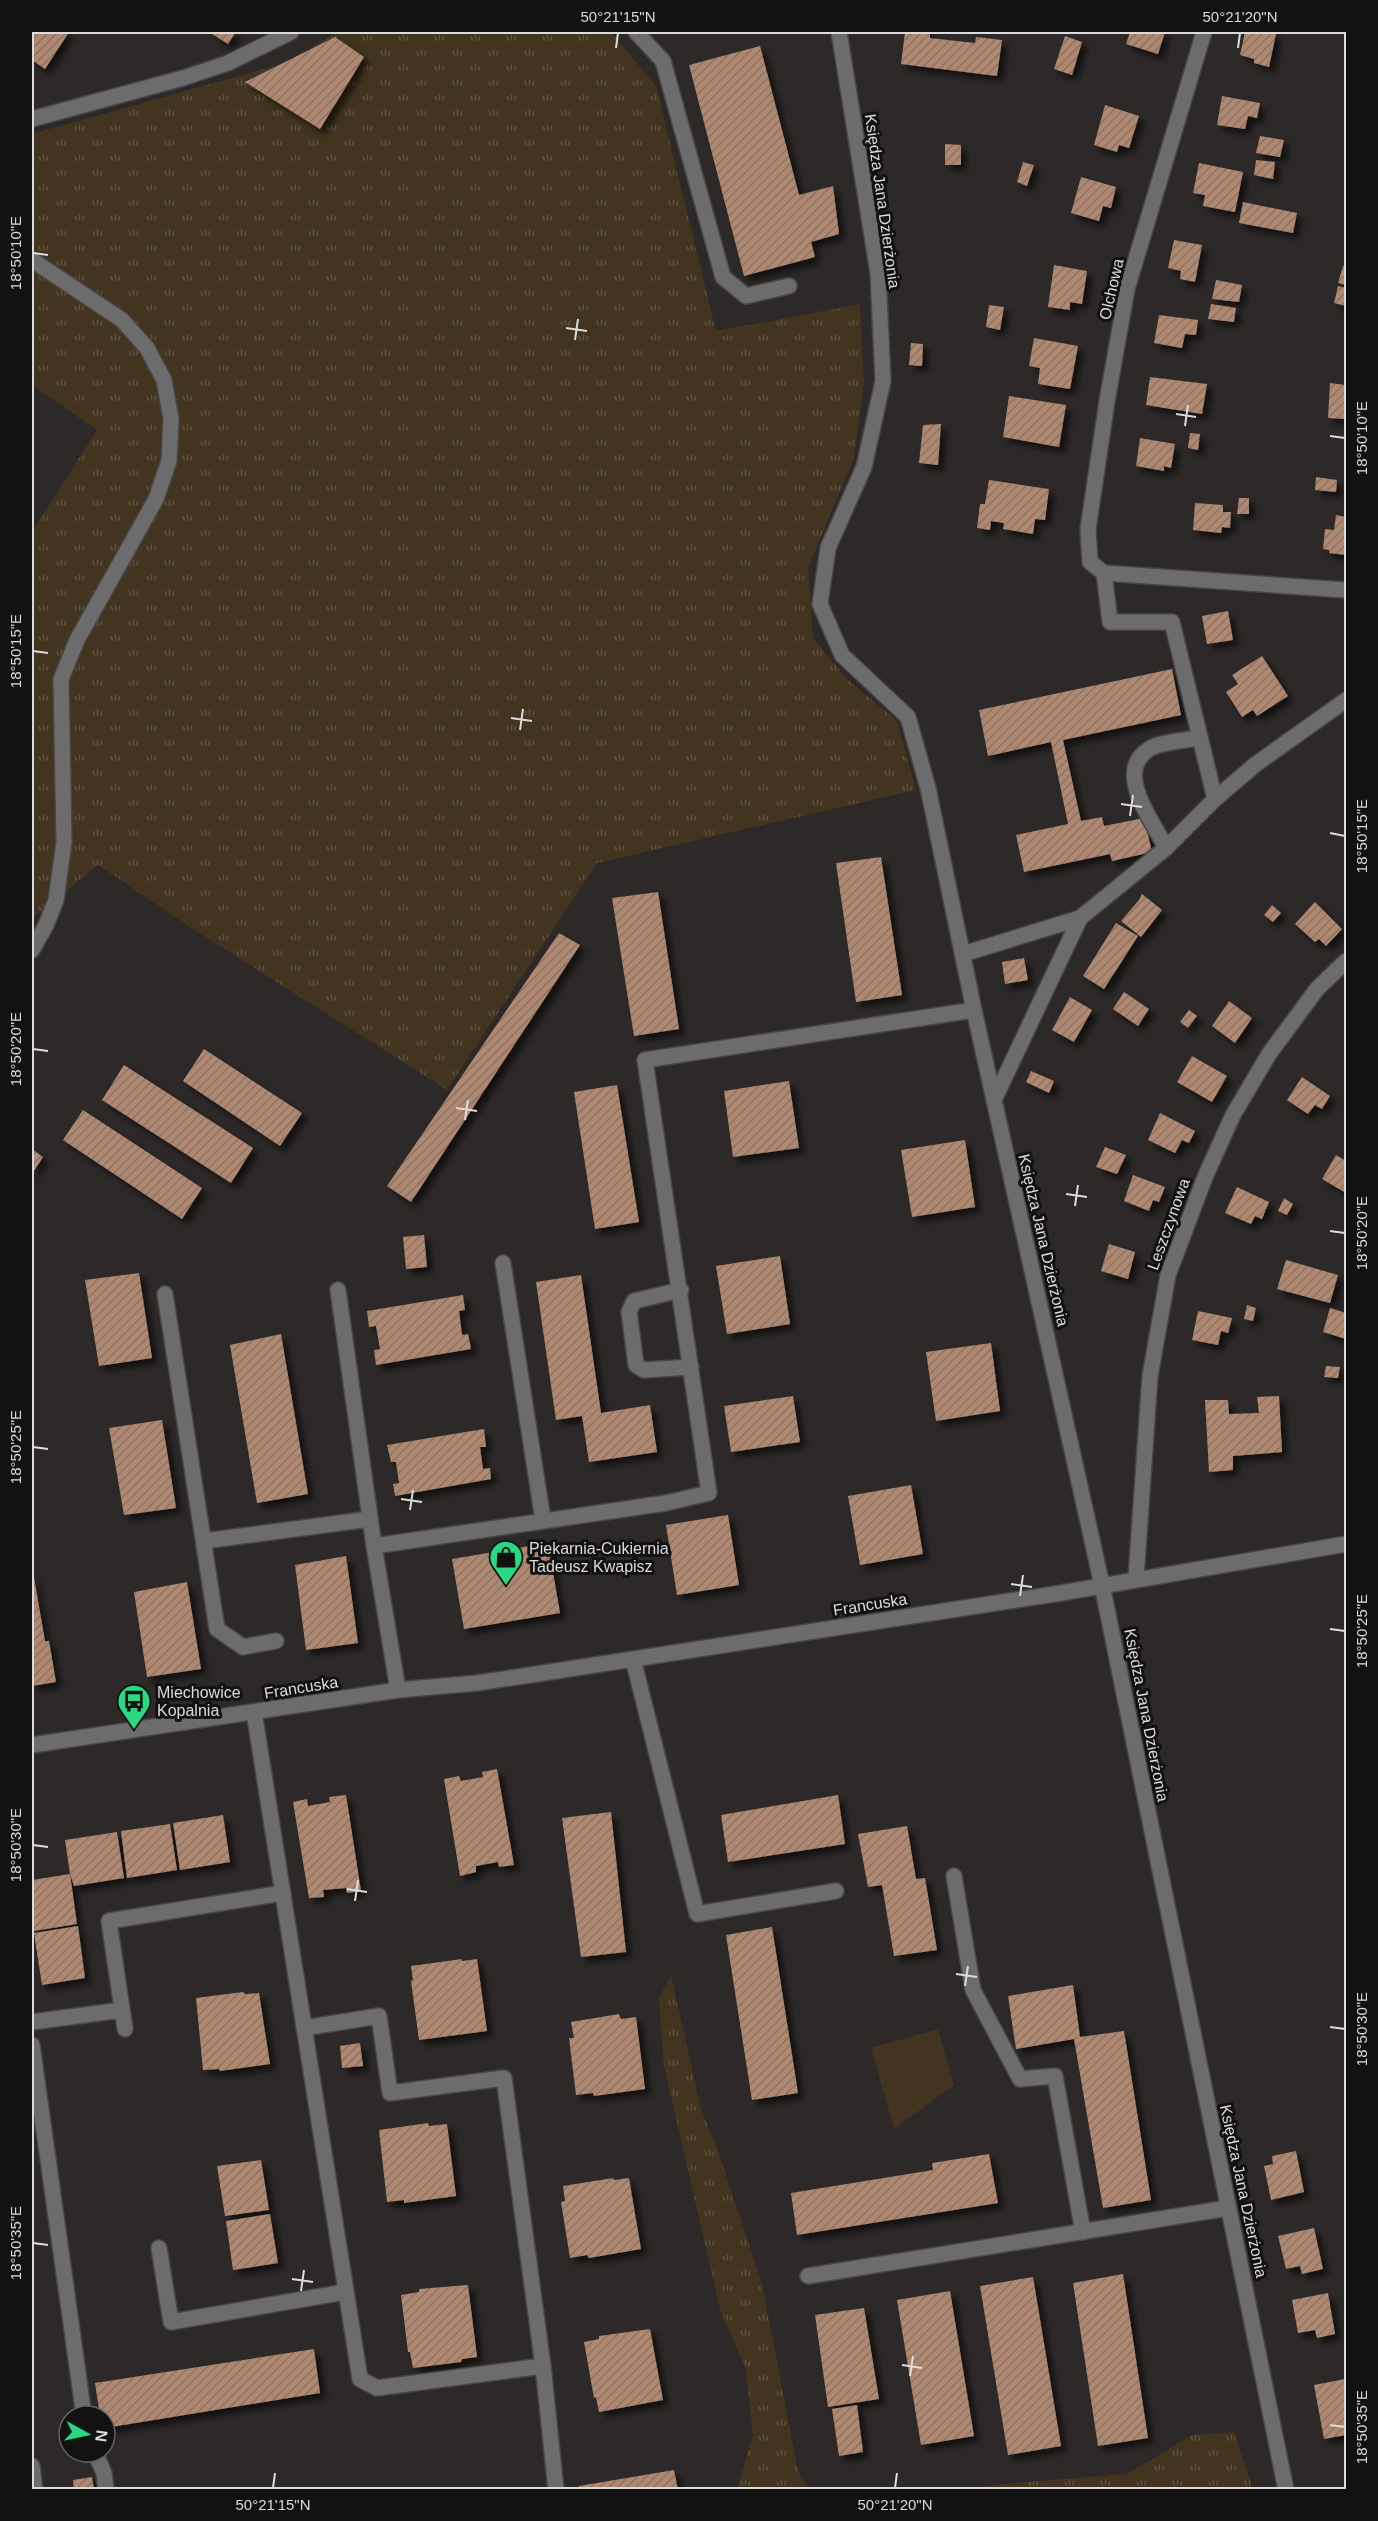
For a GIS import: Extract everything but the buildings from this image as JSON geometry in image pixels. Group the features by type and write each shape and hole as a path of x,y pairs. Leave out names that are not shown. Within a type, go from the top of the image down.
{"street":[{"path":"32,119 217,67 291,32"},
{"path":"636,32 663,62 723,277 746,296 789,286"},
{"name":"Księdza Jana Dzierżonia","path":"839,32 878,273 883,381 864,467 828,548 820,604 842,655 908,717 928,788 974,1010 1102,1585 1286,2490"},
{"name":"Olchowa","path":"1104,573 1090,562 1088,529 1127,289 1204,32"},
{"path":"32,260 122,320 147,348 164,380 171,419 169,461 156,499 77,640 61,679 64,842 56,900 46,925 32,950"},
{"path":"1215,800 1172,622 1110,622 1104,573 1347,590"},
{"path":"963,954 1080,918 1166,848 1256,764 1347,700"},
{"path":"1166,848 1144,808 1133,781 1135,765 1151,748 1200,738"},
{"path":"994,1100 1080,918"},
{"name":"Leszczynowa","path":"1136,1578 1150,1376 1168,1275 1205,1177 1233,1115 1269,1054 1317,989 1347,961"},
{"path":"374,1546 666,1503 709,1493 681,1290 645,1060 974,1010"},
{"path":"502,1263 543,1520"},
{"path":"338,1290 370,1520 398,1690"},
{"path":"681,1290 634,1301 629,1312 634,1354 636,1365 644,1370 691,1367"},
{"path":"165,1294 217,1629 243,1647 276,1641"},
{"path":"204,1541 370,1520"},
{"name":"Francuska","path":"32,1745 398,1690 477,1683 1102,1585 1347,1544"},
{"path":"633,1659 697,1914 836,1891"},
{"path":"254,1712 360,2379 377,2388 543,2366"},
{"path":"954,1876 973,1990 1020,2079 1054,2076 1083,2232"},
{"path":"125,2029 109,1921 283,1893"},
{"path":"32,2022 122,2010"},
{"path":"304,2028 379,2016 390,2093 504,2078 543,2366 551,2489"},
{"path":"32,2044 82,2404"},
{"path":"808,2276 1228,2208"},
{"path":"159,2248 171,2322 345,2292"},
{"path":"100,2464 106,2490"},
{"path":"32,2466 35,2490"}],"green space":[{"path":"338,32 611,32 656,86 716,331 860,304 864,382 854,458 808,568 813,638 847,679 897,721 916,790 597,863 447,1090 193,929 98,865 32,919 32,532 97,430 32,385 32,134 285,63"},
{"path":"671,1975 701,2109 719,2154 762,2284 798,2471 808,2489 737,2489 753,2435 746,2370 720,2309 664,2066 659,1998"},
{"path":"938,2029 954,2085 894,2129 871,2048"},
{"path":"1234,2432 1253,2489 963,2489 1127,2474 1192,2435"}],"place":[{"name":"Piekarnia-Cukiernia Tadeusz Kwapisz","path":"506,1586"},
{"name":"Miechowice Kopalnia","path":"134,1730"}]}
